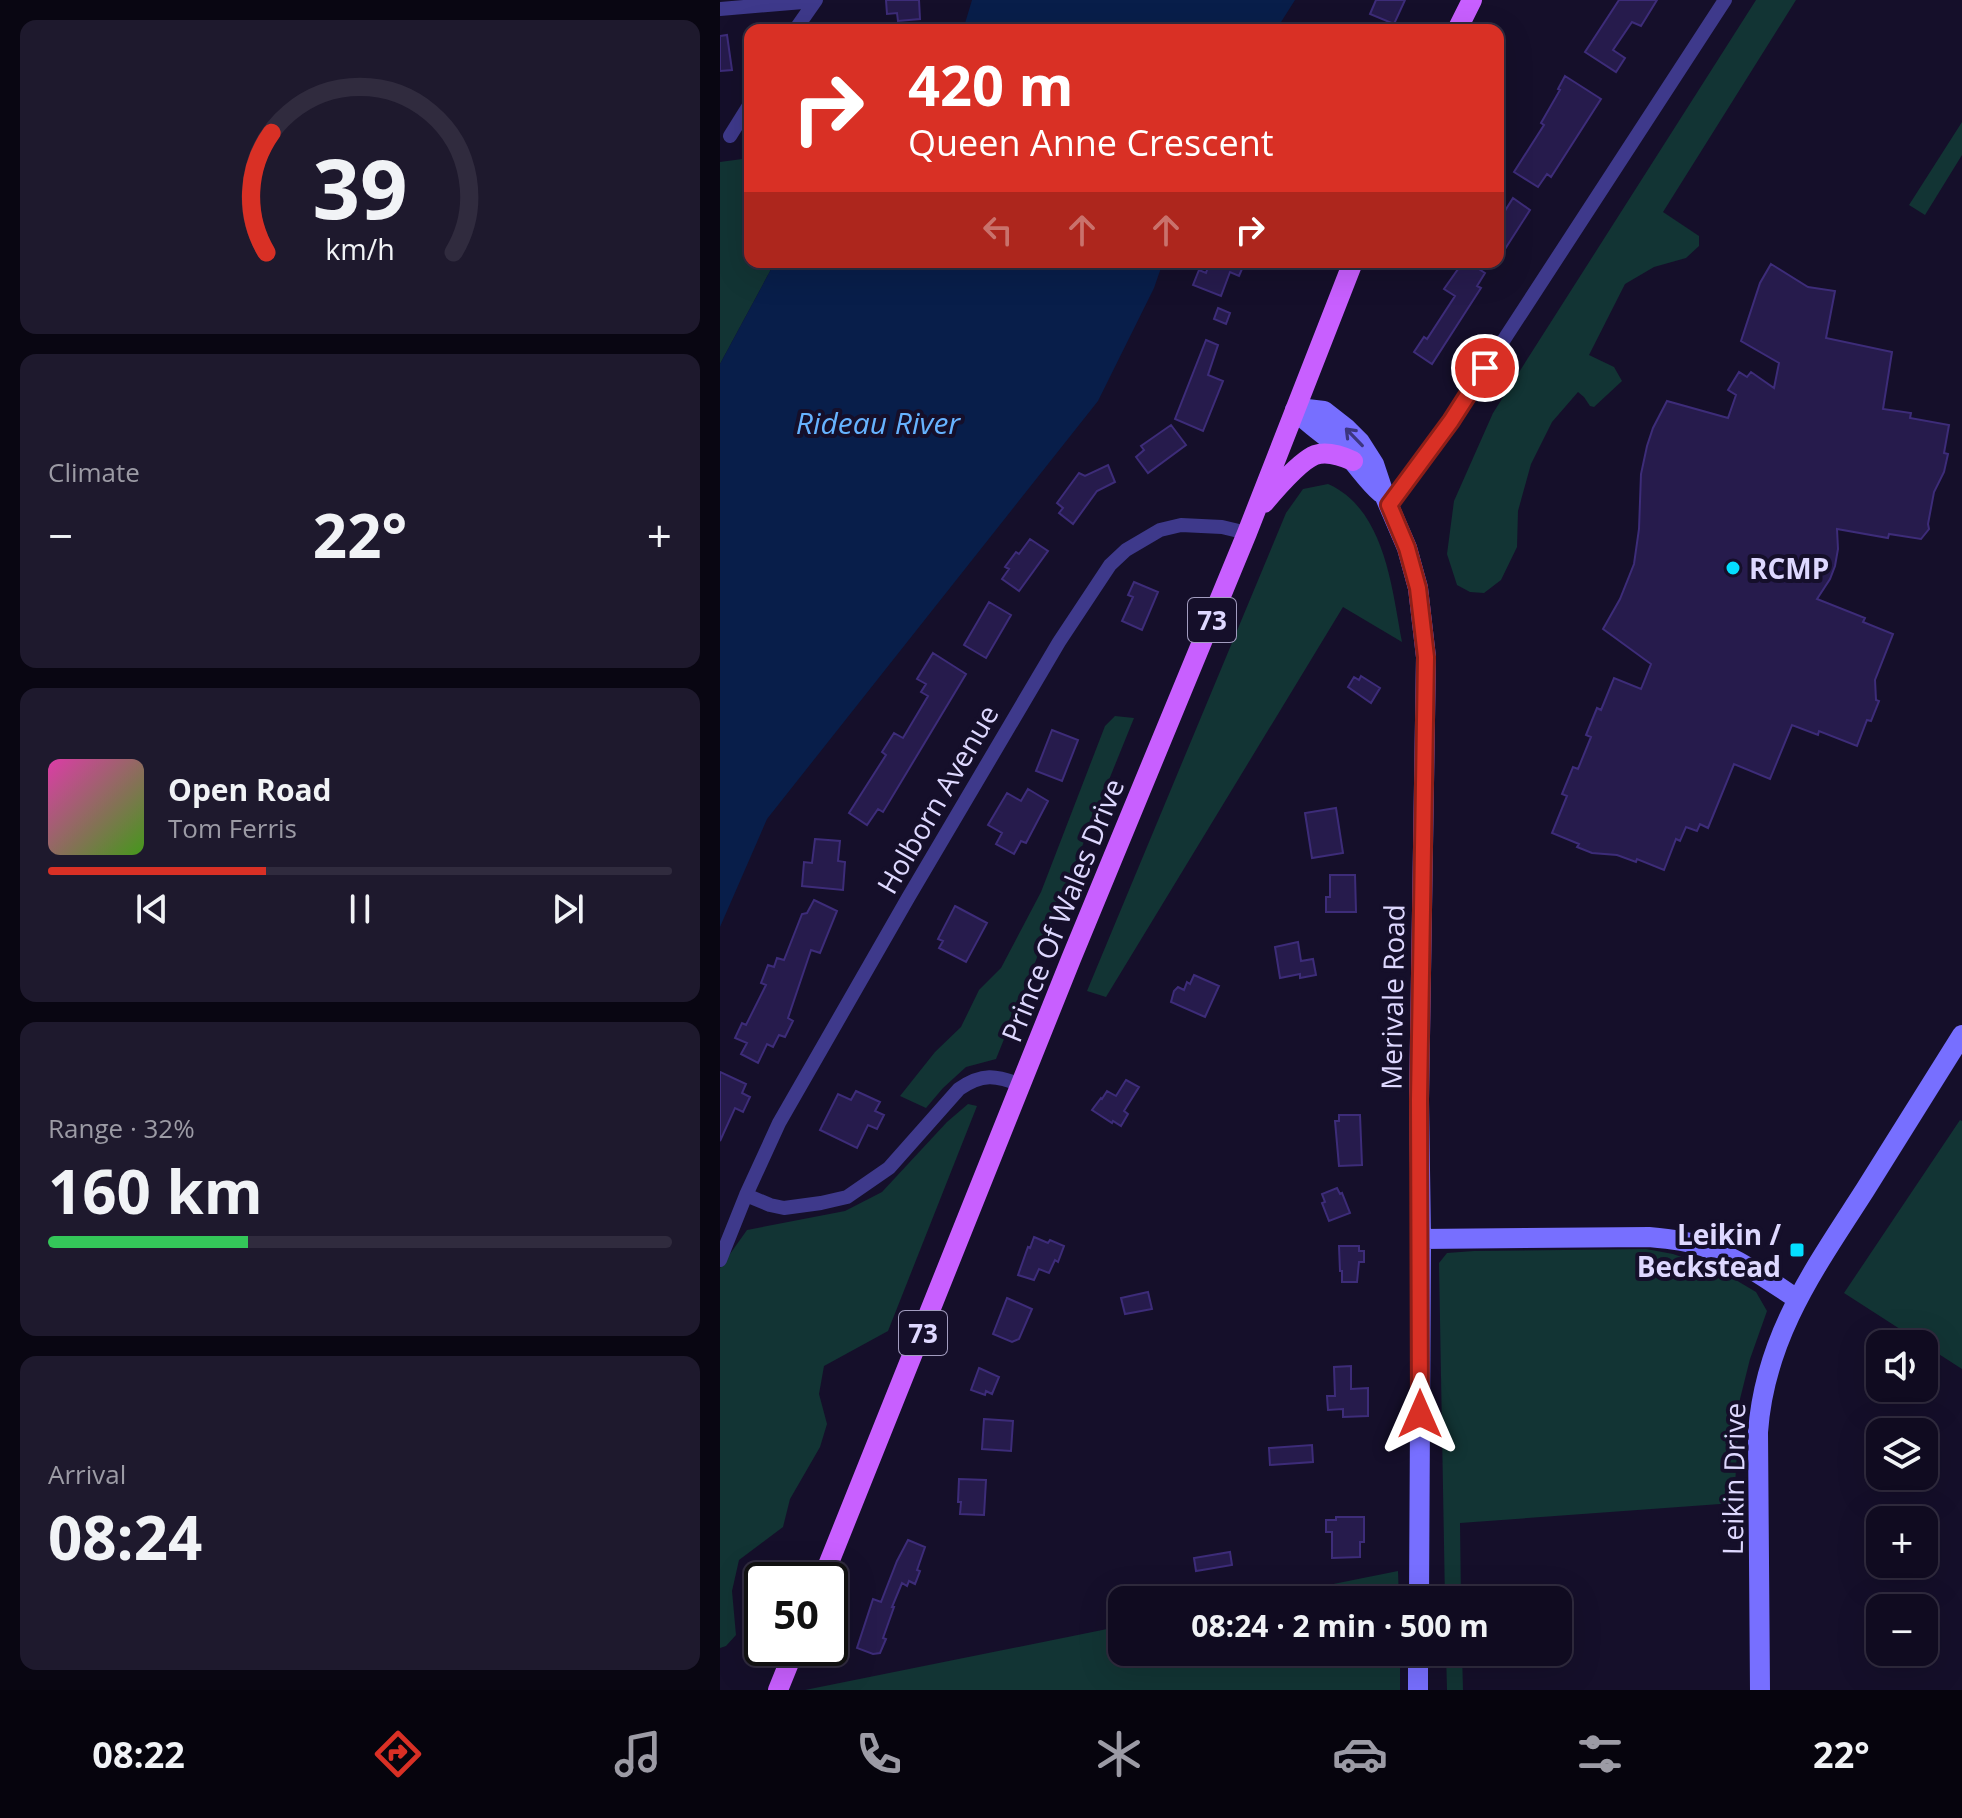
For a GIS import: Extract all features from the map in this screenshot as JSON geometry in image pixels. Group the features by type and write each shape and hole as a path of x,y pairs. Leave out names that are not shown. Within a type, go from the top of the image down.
{"main road":[{"path":"1460,24 1472,0"},
{"name":"Prince Of Wales Drive","path":"829,1562 1071,959 1250,526 1351,268"},
{"name":"Merivale Road","path":"1295,410 1336,444 1387,501"},
{"name":"Merivale Road","path":"1295,410 1324,411 1347,429 1370,456 1407,548 1418,588 1426,657 1419,1100 1419,1586"},
{"path":"1250,526 1272,494 1313,456 1337,455 1353,461"},
{"name":"Leikin Drive","path":"1760,1690 1760,1411 1773,1357 1797,1299 1962,1035"},
{"path":"1421,1239 1649,1237 1675,1240 1713,1250 1797,1299"},
{"path":"778,1690 788,1666"},
{"path":"1418,1666 1418,1690"}],"street":[{"path":"720,9 816,0"},
{"path":"799,24 816,0"},
{"path":"1387,501 1451,421 1725,0"},
{"path":"730,136 744,114"},
{"name":"Holborn Avenue","path":"720,1260 779,1123 1059,642 1110,565 1126,550 1160,530 1181,525 1250,526"},
{"path":"746,1195 784,1208 847,1197 889,1168 966,1084 990,1077 1021,1085"}],"green space":[{"path":"1756,0 1796,0 1663,212 1699,236 1699,246 1686,258 1654,267 1625,284 1589,355 1614,367 1622,381 1594,407 1578,392 1552,422 1531,464 1518,511 1517,547 1501,580 1484,593 1470,592 1457,585 1447,554 1454,501 1493,413"},
{"path":"1962,122 1962,155 1925,215 1909,205"},
{"path":"744,159 744,268 772,268 720,364 720,162"},
{"path":"1328,484 1347,496 1374,531 1389,575 1402,642 1343,607 1106,997 1087,991 1286,513 1303,489"},
{"path":"1115,716 1134,718 996,1059 966,1067 926,1108 900,1096 935,1052 961,1027 979,990 1001,968 1041,892 1105,726"},
{"path":"968,1104 977,1106 888,1331 824,1366 819,1394 827,1424 820,1447 790,1499 783,1527 739,1560 732,1591 736,1635 720,1648 720,1268 747,1230 845,1211 882,1192 947,1122"},
{"path":"1962,1121 1962,1369 1938,1354 1938,1330 1901,1330 1844,1293"},
{"path":"1646,1249 1673,1254 1719,1270 1756,1292 1767,1311 1740,1399 1734,1503 1460,1523 1461,1586 1445,1586 1439,1263 1447,1253"},
{"path":"1398,1571 1399,1586 1324,1586"},
{"path":"1108,1629 1108,1666 1400,1666 1400,1690 805,1690"},
{"path":"1446,1666 1462,1666 1463,1690 1447,1690"}],"water":[{"path":"972,0 1295,0 1280,24 965,24"},
{"name":"Rideau River","path":"772,268 1161,268 1098,401 767,819 720,927 720,364"}],"building":[{"path":"886,0 919,0 920,19 898,21 897,13 887,14"},
{"path":"1376,0 1405,0 1394,24 1370,14"},
{"path":"1619,0 1657,0 1641,26 1632,22 1613,50 1625,58 1616,72 1585,52"},
{"path":"727,35 732,70 720,71 720,36"},
{"path":"1565,76 1601,99 1551,177 1547,174 1538,187 1514,172 1544,125 1541,123"},
{"path":"1513,198 1530,210 1504,251 1504,212"},
{"name":"RCMP","path":"1771,264 1808,287 1835,291 1826,338 1892,352 1883,409 1911,413 1910,418 1949,425 1944,453 1948,454 1944,472 1934,492 1929,529 1921,539 1889,534 1888,538 1837,529 1835,566 1817,599 1865,618 1863,622 1893,634 1875,680 1876,700 1879,701 1871,721 1867,720 1857,746 1819,731 1818,735 1792,725 1770,779 1734,764 1708,828 1700,824 1697,831 1686,827 1680,841 1676,839 1664,870 1637,859 1636,862 1617,855 1592,853 1552,833 1567,796 1562,794 1573,767 1578,769 1591,737 1586,735 1597,708 1601,710 1614,678 1641,689 1651,664 1603,629 1620,599 1634,564 1641,474 1647,446 1667,401 1728,418 1736,395 1728,390 1739,372 1747,377 1751,372 1774,388 1779,363 1741,341 1760,283"},
{"path":"1208,268 1242,268 1239,276 1230,272 1221,296 1193,285 1199,270 1206,273"},
{"path":"1459,268 1477,268 1485,273 1477,286 1481,288 1432,364 1414,352 1424,337 1427,339 1455,296 1444,289"},
{"path":"1218,308 1230,313 1226,324 1214,319"},
{"path":"1206,340 1218,345 1208,375 1223,381 1203,431 1175,419"},
{"path":"1171,425 1186,445 1148,473 1136,457 1144,450 1141,446"},
{"path":"1108,465 1115,482 1097,491 1073,524 1059,513 1063,508 1057,503 1079,473 1085,476"},
{"path":"1030,539 1048,551 1019,591 1002,579 1009,569 1005,567"},
{"path":"1134,582 1158,592 1142,630 1122,621 1133,597 1128,595"},
{"path":"989,602 1011,615 986,658 964,645"},
{"path":"933,653 966,674 883,812 878,809 867,825 849,813 886,755 882,752 894,733 903,738 928,696 921,692 926,684 917,679"},
{"path":"1361,676 1380,688 1371,703 1348,687 1354,677 1359,680"},
{"path":"1052,730 1078,740 1062,781 1036,771"},
{"path":"1028,789 1048,801 1026,843 1021,841 1014,854 996,844 1002,833 988,825 1007,793 1021,801"},
{"path":"1336,808 1343,853 1312,858 1305,813"},
{"path":"815,839 840,841 838,861 845,862 843,890 802,886 804,862 812,863"},
{"path":"1330,875 1355,875 1356,912 1326,912"},
{"path":"814,900 837,911 820,953 811,950 788,1018 793,1021 785,1037 779,1035 773,1047 767,1044 758,1063 741,1054 747,1043 735,1038 742,1023 746,1025 766,985 761,983 768,965 774,967 777,958 784,960 802,914 807,913"},
{"path":"955,906 987,923 966,962 939,948 943,941 938,939"},
{"path":"1298,942 1301,961 1313,959 1316,975 1280,978 1275,947"},
{"path":"1194,975 1219,986 1205,1017 1171,1002 1174,991 1178,987 1184,990"},
{"path":"720,1072 746,1084 742,1093 750,1097 743,1112 735,1108 720,1141"},
{"path":"1126,1080 1139,1087 1124,1111 1128,1114 1121,1126 1092,1110 1107,1091 1116,1096"},
{"path":"856,1091 880,1102 875,1111 884,1115 877,1129 868,1125 857,1148 820,1130 838,1094 851,1100"},
{"path":"1339,1115 1360,1115 1362,1165 1339,1166 1335,1121 1339,1121"},
{"path":"1337,1188 1350,1213 1329,1221 1322,1194"},
{"path":"1034,1237 1064,1246 1058,1262 1055,1260 1049,1273 1039,1269 1034,1280 1018,1275"},
{"path":"1339,1246 1359,1246 1359,1251 1364,1251 1364,1262 1359,1262 1357,1282 1342,1282"},
{"path":"1148,1292 1152,1309 1125,1314 1121,1298"},
{"path":"1007,1298 1032,1309 1019,1339 1012,1342 993,1334"},
{"path":"1351,1366 1351,1389 1368,1388 1368,1416 1343,1417 1343,1409 1328,1410 1327,1396 1335,1396 1334,1367"},
{"path":"979,1368 999,1377 992,1394 971,1390"},
{"path":"984,1419 1013,1421 1011,1451 982,1449"},
{"path":"1312,1445 1313,1462 1270,1465 1269,1448"},
{"path":"959,1479 986,1480 984,1515 960,1514"},
{"path":"1336,1517 1364,1517 1364,1542 1360,1542 1360,1557 1332,1558 1332,1532 1326,1532 1326,1520 1336,1520"},
{"path":"908,1540 925,1547 915,1584 909,1581 907,1586 902,1583 880,1653 873,1654 857,1648 873,1599 881,1602"},
{"path":"1230,1552 1232,1565 1196,1571 1194,1558"}],"place":[{"name":"RCMP","path":"1733,568"},
{"name":"Leikin / Beckstead","path":"1797,1250"}],"route":[{"path":"1420,1414 1419,1100 1426,657 1418,588 1407,548 1389,505 1451,421 1485,368"}]}
